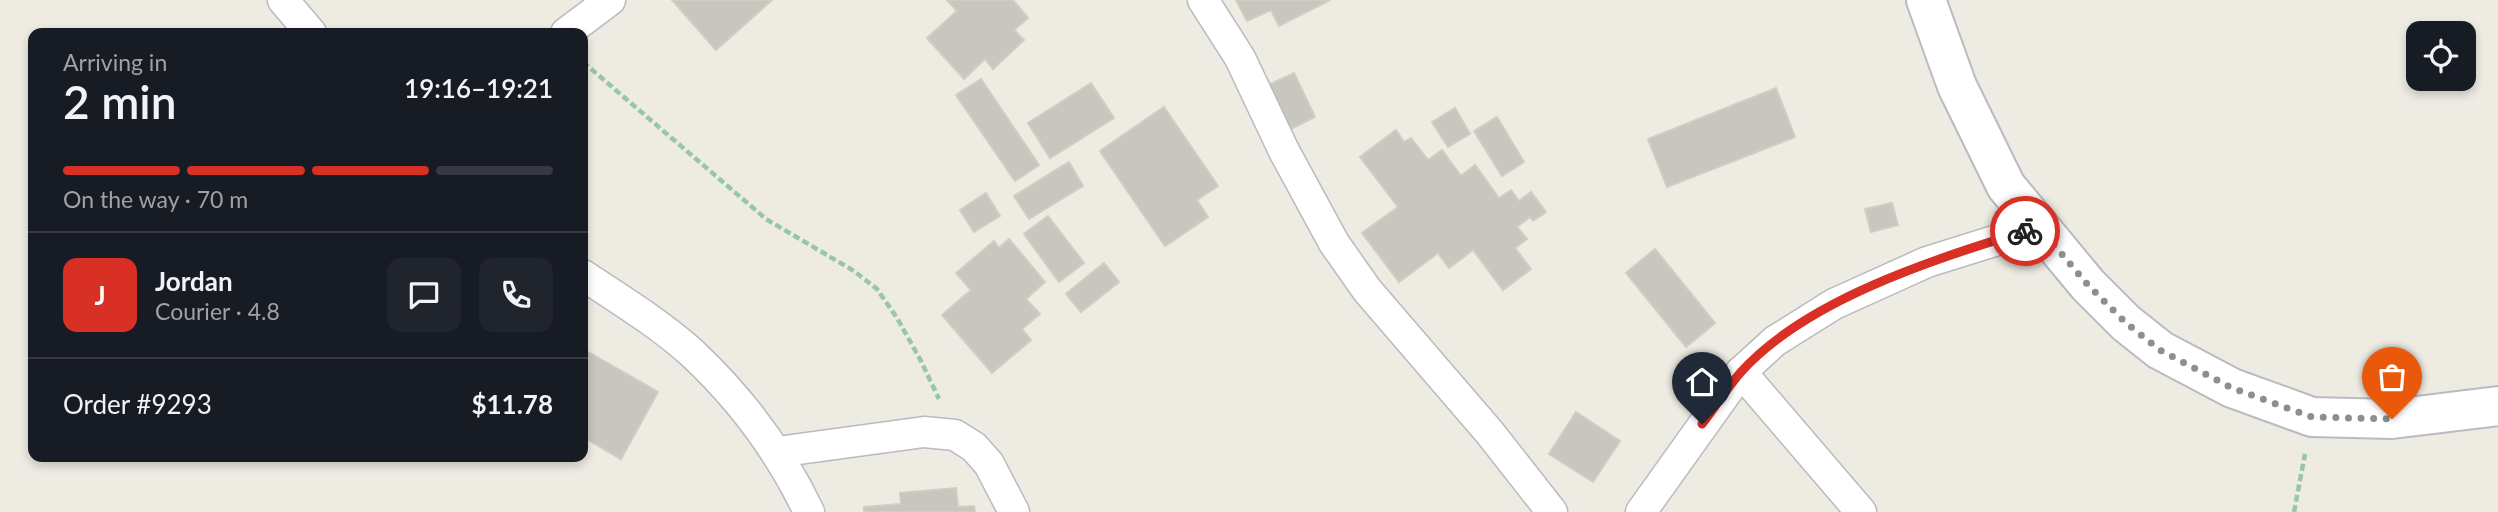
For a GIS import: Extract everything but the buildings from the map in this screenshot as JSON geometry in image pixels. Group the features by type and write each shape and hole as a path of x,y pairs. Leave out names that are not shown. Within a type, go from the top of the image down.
{"street":[{"path":"283,0 307,28"},
{"path":"573,28 610,0"},
{"path":"1203,0 1240,58 1284,151 1334,243 1367,290 1490,433 1552,512"},
{"path":"1926,0 1957,86 2006,186 2088,285 2126,323 2160,350 2232,388 2312,417 2392,419 2498,406"},
{"path":"1640,512 1741,372 1775,341 1834,304 1927,262 2039,227"},
{"path":"588,279 691,353 739,404 777,452 809,512"},
{"path":"1741,372 1861,512"},
{"path":"777,452 924,432 955,435 974,447 989,464 1014,512"}],"path":[{"path":"588,66 766,219 854,271 877,289 920,359 955,435"},
{"path":"2294,512 2312,417"}],"way so far":[{"path":"2025,231 2039,227 2088,285 2126,323 2160,350 2232,388 2312,417 2392,419"}],"route":[{"path":"1702,424 1741,372 1775,341 1834,304 1927,262 2025,231"}]}
